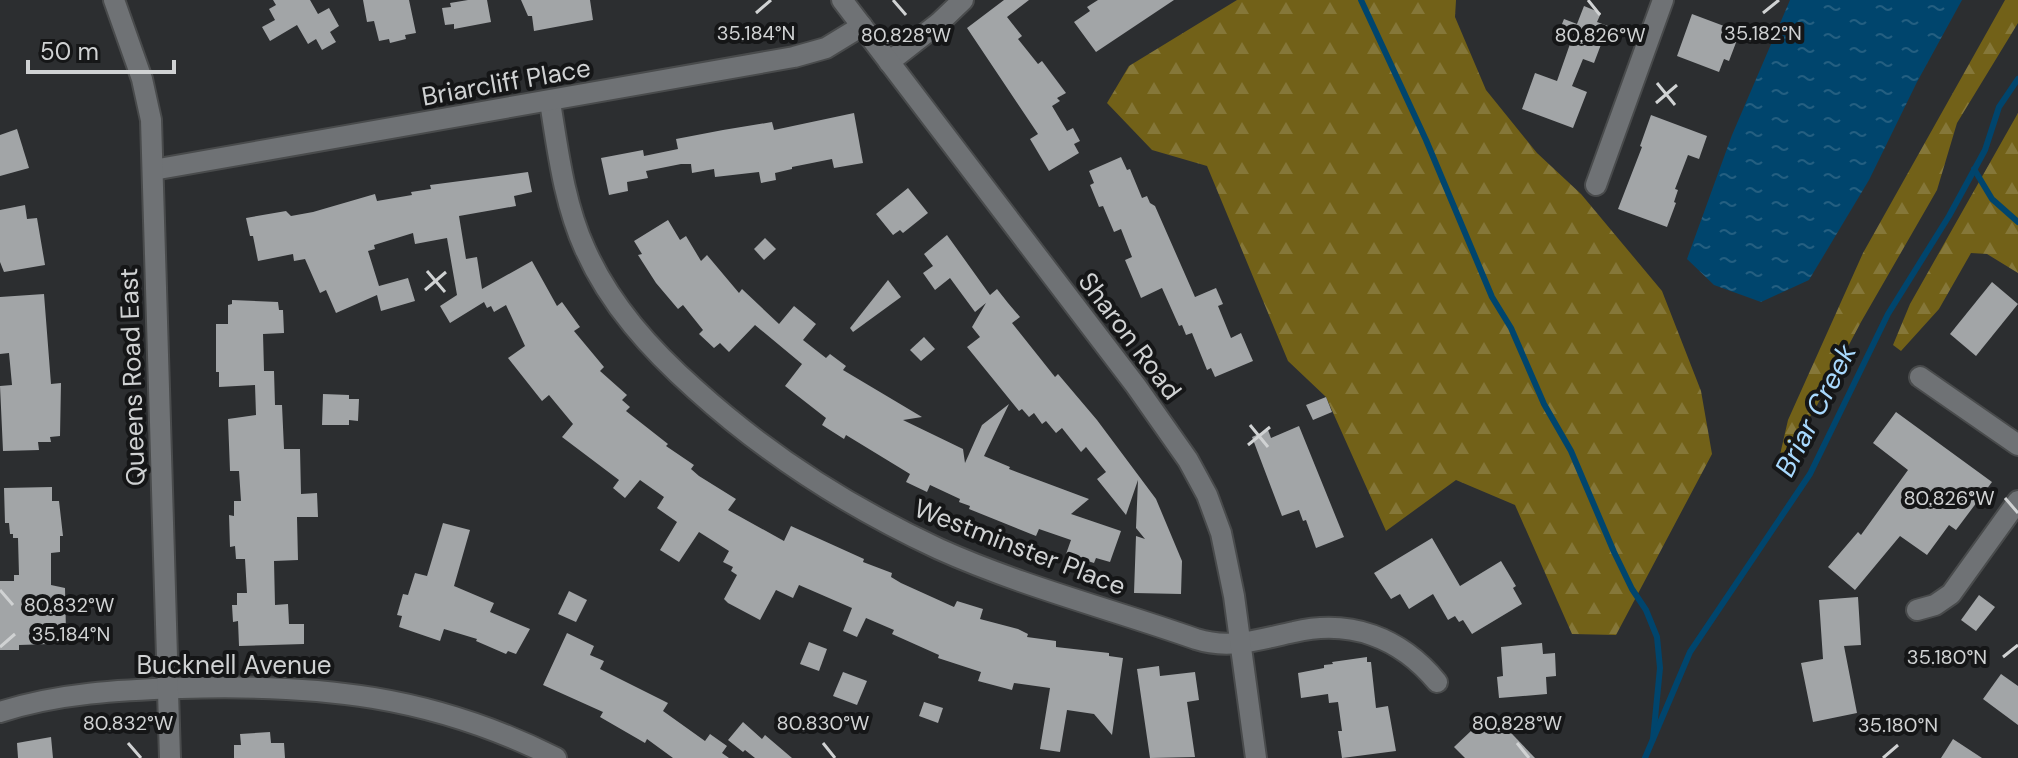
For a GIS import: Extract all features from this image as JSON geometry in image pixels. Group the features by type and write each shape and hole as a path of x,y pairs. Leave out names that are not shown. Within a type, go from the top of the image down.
{"street":[{"name":"Queens Road East","path":"114,0 146,92 151,120 170,758"},
{"name":"Sharon Road","path":"842,0 1136,386 1188,460 1207,495 1229,567 1256,758"},
{"path":"889,62 963,0"},
{"path":"1596,185 1663,0"},
{"name":"Briarcliff Place","path":"153,170 550,102 812,53 837,43 862,26"},
{"name":"Westminster Place","path":"550,102 578,233 619,309 664,360 752,438 800,472 869,513 965,560 1209,643 1224,645 1308,629 1348,628 1377,636 1404,650 1437,682"},
{"path":"1920,377 2018,445"},
{"path":"1917,610 1935,605 1959,585 2018,501"},
{"name":"Bucknell Avenue","path":"0,712 76,694 168,688 293,687 380,698 472,722 556,758"}],"green space":[{"path":"1237,0 1456,0 1455,17 1486,90 1537,153 1581,194 1662,291 1701,391 1712,454 1616,635 1572,634 1515,505 1456,480 1386,531 1326,397 1288,361 1207,166 1152,150 1107,103 1129,66"},
{"path":"2005,0 2018,0 2018,23 1957,123 1937,190 1814,411 1779,459 1788,420 1863,253"},
{"path":"2018,113 2018,273 1987,254 1971,253 1939,309 1901,351 1893,345 1910,304"}],"water":[{"path":"1790,0 1962,0 1869,180 1809,280 1761,302 1714,285 1687,259 1732,135"}],"building":[{"path":"273,0 310,0 318,14 329,8 339,26 330,32 336,42 322,50 316,39 308,44 297,25 270,41 262,27 275,20 269,9 276,5"},
{"path":"363,0 409,0 416,33 390,43 389,39 379,41 374,21 367,22"},
{"path":"487,0 491,22 454,29 454,24 445,25 442,8 451,7 450,3"},
{"path":"521,0 590,0 593,20 534,31 532,16 528,16"},
{"path":"1004,0 1029,0 1007,17 1022,36 1018,39 1038,64 1042,61 1066,93 1057,98 1060,101 1052,106 1067,131 1073,128 1080,141 1074,144 1079,153 1049,171 1030,139 1038,134 967,28"},
{"path":"1098,0 1174,0 1096,52 1074,22 1090,11 1087,7"},
{"path":"1584,6 1601,13 1597,22 1608,26 1594,63 1583,59 1572,86 1587,92 1573,128 1522,109 1535,73 1557,81 1570,44 1556,39 1564,19 1577,24"},
{"path":"1692,14 1740,32 1729,61 1724,59 1719,72 1677,56"},
{"path":"854,113 863,163 834,168 832,159 792,167 775,173 776,180 761,183 759,172 715,177 714,169 692,173 691,164 681,164 646,171 648,178 627,182 628,191 609,195 601,158 643,150 644,156 678,149 676,139 723,130 772,122 774,130"},
{"path":"1651,115 1707,136 1699,159 1688,155 1675,189 1678,190 1676,203 1667,227 1618,209"},
{"path":"17,129 29,168 0,176 0,135"},
{"path":"1121,157 1127,170 1130,169 1142,198 1147,196 1155,206 1195,297 1216,288 1223,304 1218,306 1231,338 1241,333 1253,361 1215,377 1211,368 1207,370 1192,333 1186,335 1182,325 1179,326 1162,288 1141,298 1125,260 1132,257 1121,229 1114,232 1090,185 1094,183 1089,171"},
{"path":"528,172 532,192 514,196 516,206 459,216 466,259 477,257 482,289 532,261 557,306 562,302 580,327 574,331 604,367 600,371 627,395 622,400 630,407 626,411 668,444 666,446 694,465 691,469 699,476 736,499 728,510 784,541 791,526 864,559 863,562 892,573 891,577 901,583 954,607 957,601 983,609 980,619 1018,629 1028,634 1027,637 1056,641 1056,647 1109,653 1109,656 1123,658 1112,735 1094,714 1067,710 1060,752 1040,749 1050,688 1014,683 1012,690 978,681 981,672 938,658 939,655 892,634 894,630 866,618 857,637 843,631 852,608 799,585 793,598 776,590 760,620 728,603 724,599 737,575 731,571 733,567 723,562 729,551 699,532 679,562 660,550 677,522 657,508 664,497 640,480 625,498 613,488 619,480 562,437 573,424 549,395 542,401 508,358 525,346 506,305 494,312 484,302 450,323 440,306 457,295 447,238 415,244 413,233 374,245 375,249 368,251 379,286 408,278 415,301 381,311 377,295 336,313 326,290 320,293 305,259 294,261 293,254 258,261 246,218 286,211 291,216 375,194 377,201 412,195 411,192 431,189 430,185"},
{"path":"908,188 928,213 903,233 900,230 893,235 876,214"},
{"path":"25,205 27,219 37,218 45,265 4,272 0,262 0,210"},
{"path":"668,220 680,240 686,236 701,261 707,255 739,293 742,289 779,324 794,306 816,324 803,340 826,358 830,354 846,366 843,370 922,417 903,420 963,449 965,463 982,425 1009,404 984,456 1009,469 1089,499 1071,514 1121,531 1110,562 1096,558 1094,563 1066,554 1071,540 1039,529 1036,536 969,509 970,506 959,502 960,499 930,485 927,492 906,482 910,474 846,435 844,439 822,425 826,418 785,386 802,364 755,325 729,352 720,343 714,348 699,334 703,330 683,305 678,309 656,283 638,255 642,254 634,241"},
{"path":"947,235 990,295 997,289 1020,317 1012,323 1055,377 1058,374 1097,420 1156,499 1182,561 1181,594 1134,593 1136,536 1145,539 1136,528 1138,480 1126,515 1097,479 1106,472 1086,447 1081,452 1062,428 1056,433 1046,421 1042,424 1034,413 1029,417 1022,409 1019,411 967,347 980,337 972,327 986,303 975,312 950,278 935,290 923,273 933,266 924,254"},
{"path":"765,238 776,249 764,260 754,249"},
{"path":"888,280 901,297 853,332 850,328"},
{"path":"1992,282 2018,304 1976,356 1950,334"},
{"path":"44,294 51,384 61,383 60,436 50,437 51,442 38,442 39,450 3,451 0,386 12,385 9,353 0,354 0,297"},
{"path":"232,300 278,302 279,310 283,310 284,333 263,334 264,371 274,371 275,405 282,405 284,449 300,449 301,494 317,493 318,517 297,517 298,560 274,561 275,605 288,604 289,624 304,624 304,644 239,646 238,621 233,622 232,605 237,605 237,593 247,593 245,559 236,559 235,546 230,547 229,515 234,516 234,501 241,501 239,471 230,471 228,419 256,415 255,385 219,387 216,324 228,324 228,305 232,304"},
{"path":"924,337 935,349 921,361 910,350"},
{"path":"323,394 349,395 349,399 359,399 358,421 349,420 349,425 322,425"},
{"path":"1326,397 1332,412 1313,420 1306,405"},
{"path":"1896,412 1992,482 1956,530 1949,525 1927,555 1900,536 1855,590 1828,567 1858,532 1861,535 1908,470 1873,443"},
{"path":"1299,426 1344,537 1316,548 1299,510 1282,516 1252,437 1268,430 1271,438"},
{"path":"52,487 52,501 59,501 63,536 60,536 60,552 51,553 51,585 65,588 66,632 49,632 50,644 19,645 19,650 0,650 0,581 14,581 14,575 19,575 18,538 13,538 9,523 5,523 4,488"},
{"path":"443,523 470,530 454,586 494,603 490,612 530,629 516,654 508,651 506,654 477,639 444,629 440,641 399,627 402,616 397,615 403,594 408,595 415,573 427,576"},
{"path":"1432,538 1460,586 1501,561 1516,586 1513,588 1522,604 1472,634 1463,620 1459,622 1455,616 1448,620 1433,594 1409,609 1400,594 1391,599 1374,573"},
{"path":"569,591 587,600 576,622 558,614"},
{"path":"1979,595 1995,607 1976,631 1961,620"},
{"path":"1858,597 1861,645 1844,646 1857,713 1813,722 1801,663 1823,659 1819,600"},
{"path":"567,633 594,646 590,655 604,661 600,669 668,703 663,711 705,741 710,734 727,746 722,753 729,758 673,758 647,739 645,743 600,717 603,712 543,685"},
{"path":"809,642 827,649 819,671 800,664"},
{"path":"1542,643 1543,654 1555,653 1556,676 1546,677 1547,694 1499,698 1497,677 1503,676 1501,647"},
{"path":"1367,657 1367,662 1371,662 1376,708 1388,706 1396,751 1342,758 1338,702 1329,703 1328,694 1301,698 1298,673 1324,668 1332,662"},
{"path":"1159,666 1160,676 1195,672 1199,700 1187,702 1195,757 1150,758 1137,669"},
{"path":"843,672 867,681 857,705 833,696"},
{"path":"2001,674 2018,686 2018,725 1983,699"},
{"path":"924,702 943,708 938,723 919,716"},
{"path":"1491,712 1535,758 1465,758 1454,747"},
{"path":"743,722 762,739 765,735 792,758 755,758 745,750 743,752 728,740"},
{"path":"270,732 271,743 284,743 285,758 234,758 234,745 241,745 240,734"},
{"path":"51,737 53,758 18,758 17,743"},
{"path":"1953,739 1982,758 1941,758"}],"waterway":[{"path":"1361,0 1426,140 1492,297 1511,328 1544,404 1571,451 1614,552 1657,637 1660,668 1653,739"},
{"name":"Briar Creek","path":"1645,758 1690,652 1810,474 1888,314 1949,216 1985,150 1999,107 2018,79"},
{"path":"1974,169 1992,199 2018,222"}]}
